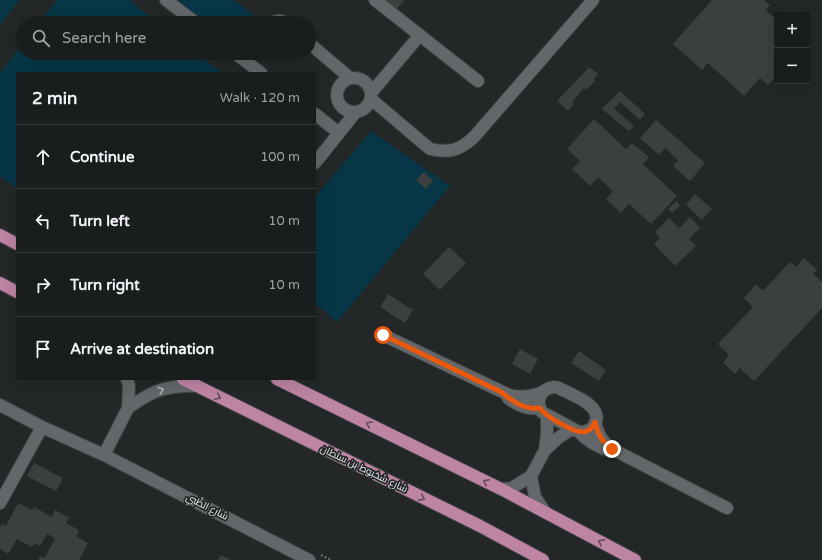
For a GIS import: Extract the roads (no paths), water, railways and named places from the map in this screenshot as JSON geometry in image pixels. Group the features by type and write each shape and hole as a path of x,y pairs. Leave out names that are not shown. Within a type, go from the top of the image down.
{"main road":[{"path":"0,235 16,243"},
{"path":"0,283 16,291"},
{"name":"شارع شخبوط بن سلطان","path":"185,380 480,526 544,560"},
{"path":"279,380 501,489 635,560"}],"street":[{"path":"166,0 187,16"},
{"path":"375,0 478,81"},
{"path":"420,35 371,96 369,104 360,112 355,113 344,110 337,100 340,84 350,78 361,80 366,83 371,96 430,149 442,152 454,150 465,146 474,137 593,0"},
{"path":"316,49 350,78"},
{"path":"244,60 260,72"},
{"path":"316,162 355,113"},
{"path":"316,115 339,133"},
{"path":"383,335 501,392 518,397 535,395 549,388 559,388 590,405 596,413 595,422 597,430 605,444 726,508"},
{"path":"104,455 128,408 129,386 127,380"},
{"path":"128,408 143,397 160,389 179,386 197,386"},
{"path":"501,392 514,403 543,412 575,430 602,448 619,452"},
{"path":"543,392 539,398 547,433 545,450"},
{"name":"شارع الظَّبِي","path":"0,405 42,427 104,455 310,560"},
{"path":"501,489 512,488 531,476 545,450 558,438 575,430 589,430 595,422"},
{"path":"0,503 42,427"},
{"path":"531,476 535,498 545,512"}]}
